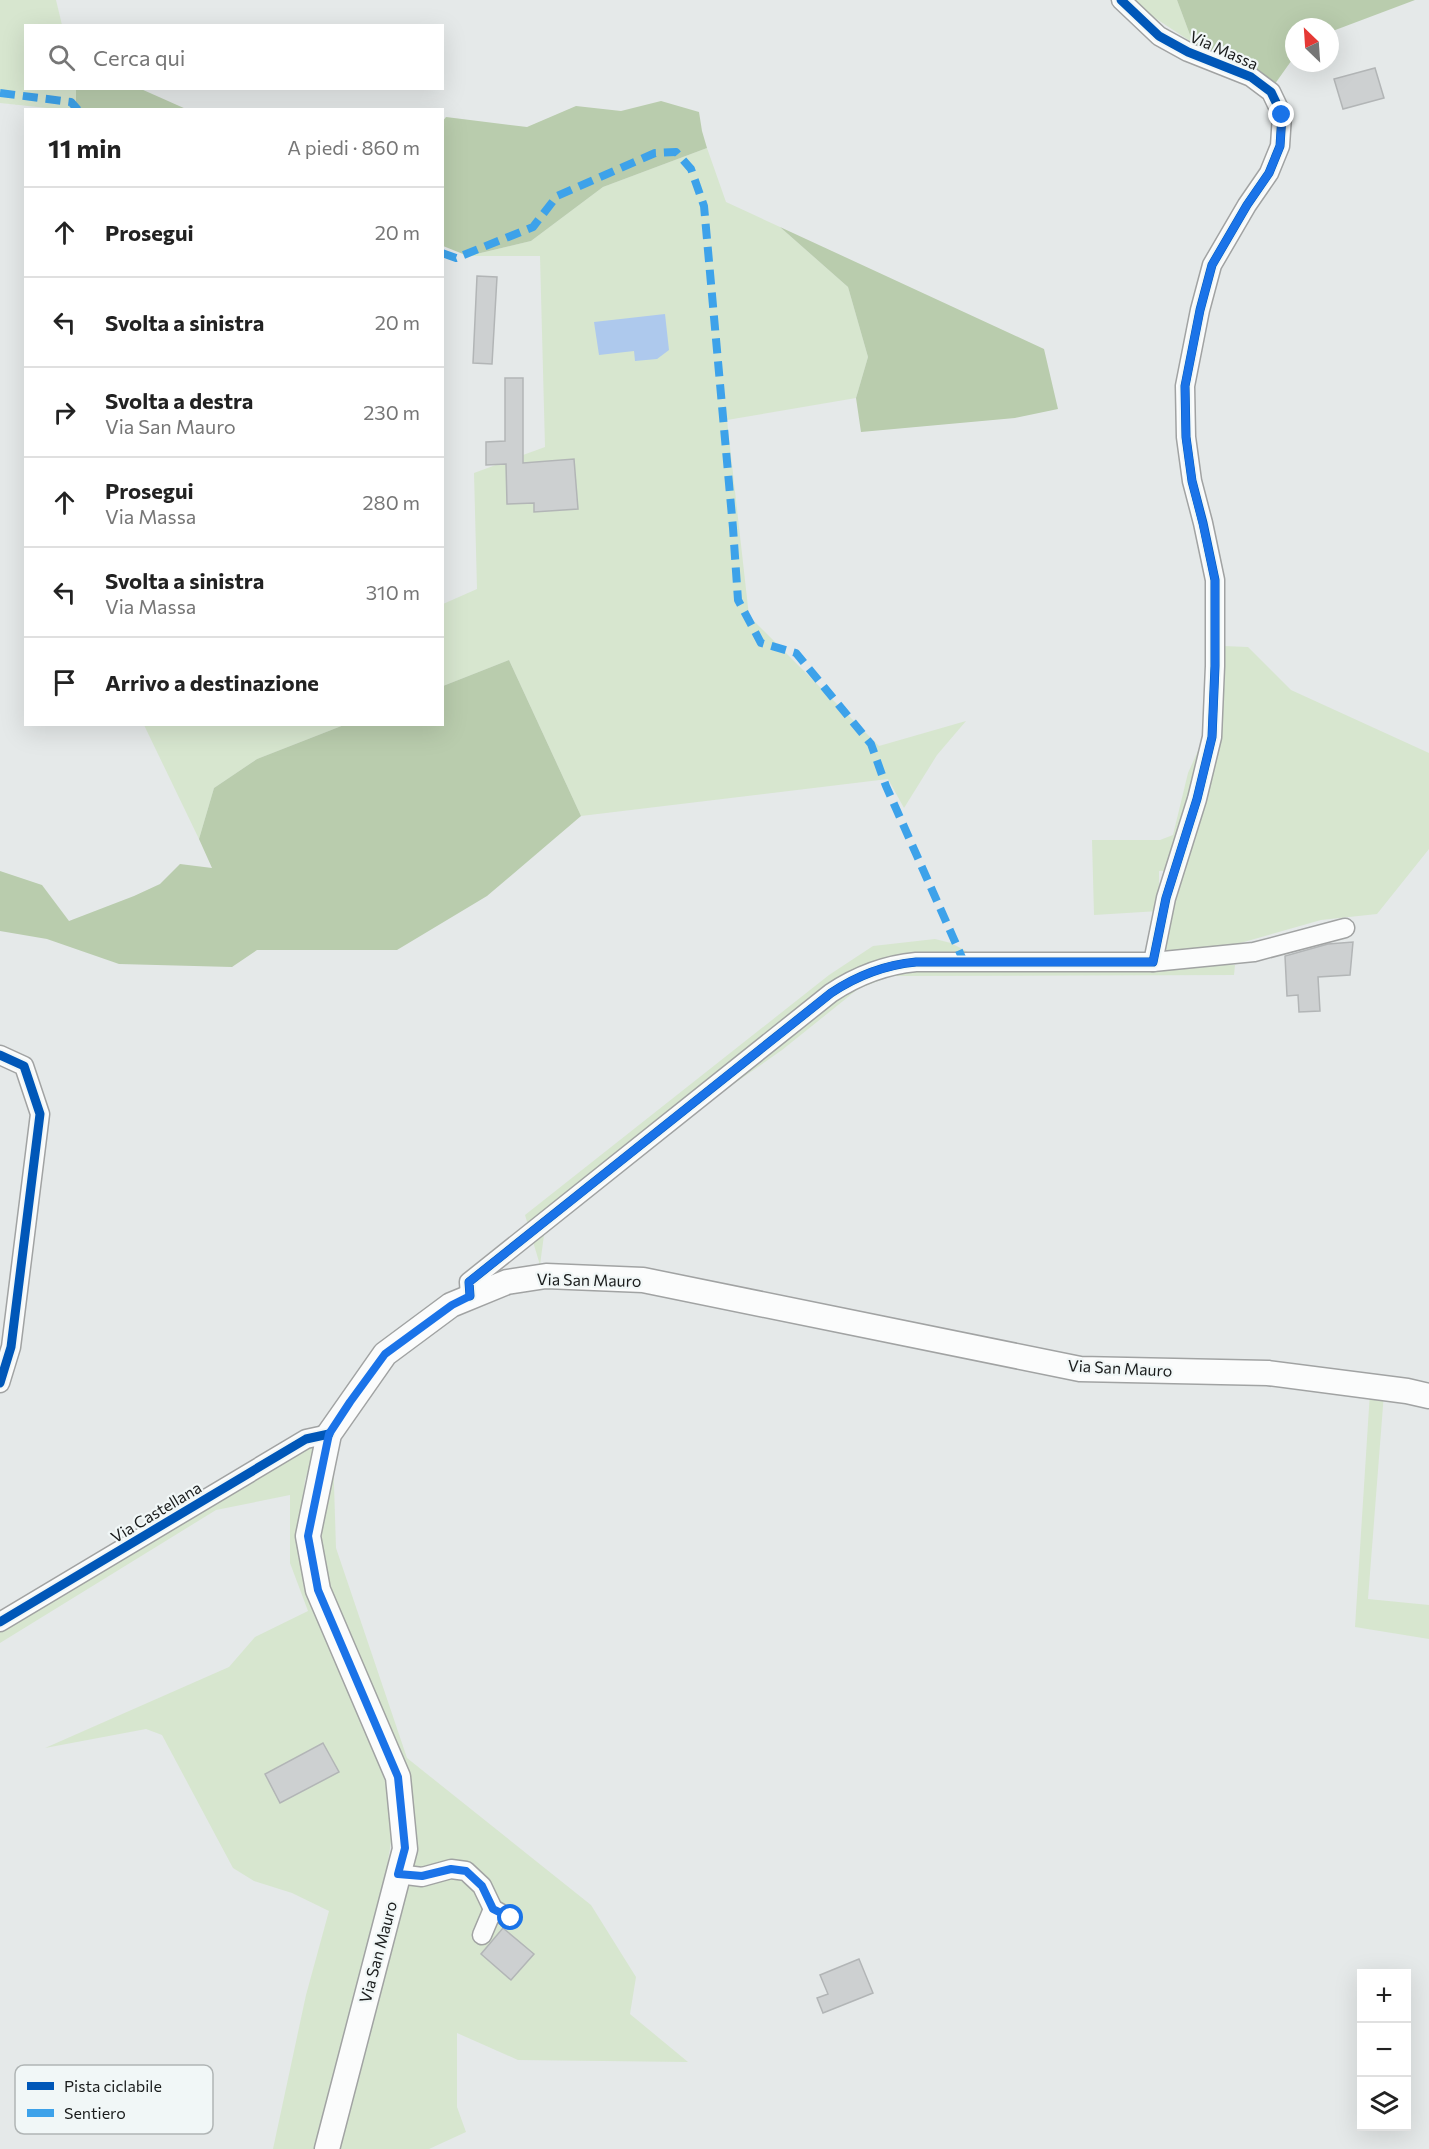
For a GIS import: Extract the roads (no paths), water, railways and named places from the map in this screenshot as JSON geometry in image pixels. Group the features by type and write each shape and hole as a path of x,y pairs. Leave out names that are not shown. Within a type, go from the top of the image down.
{"main road":[{"name":"Via San Mauro","path":"327,2149 405,1848 398,1777 318,1590 308,1536 329,1434 385,1354 452,1305 507,1282 546,1276 643,1280 1080,1369 1268,1373 1429,1396"}],"street":[{"name":"Via Massa","path":"1121,0 1159,36 1188,52 1251,77 1271,92 1282,115 1280,146 1269,173 1247,205 1212,265 1200,310 1185,386 1186,437 1192,481 1215,580 1212,737 1197,799 1166,898 1153,962"},
{"path":"470,1296 469,1282 831,993 851,980 895,964 916,962 1153,962 1254,952 1344,928"},
{"path":"0,1055 24,1066 39,1114 11,1347 0,1383"},
{"name":"Via Castellana","path":"0,1622 306,1439 329,1434"},
{"path":"398,1874 422,1876 451,1869 466,1871 482,1886 493,1909 511,1918"},
{"path":"482,1935 493,1909"}],"water":[{"path":"665,314 669,350 657,359 635,361 634,351 599,355 594,322"}]}
